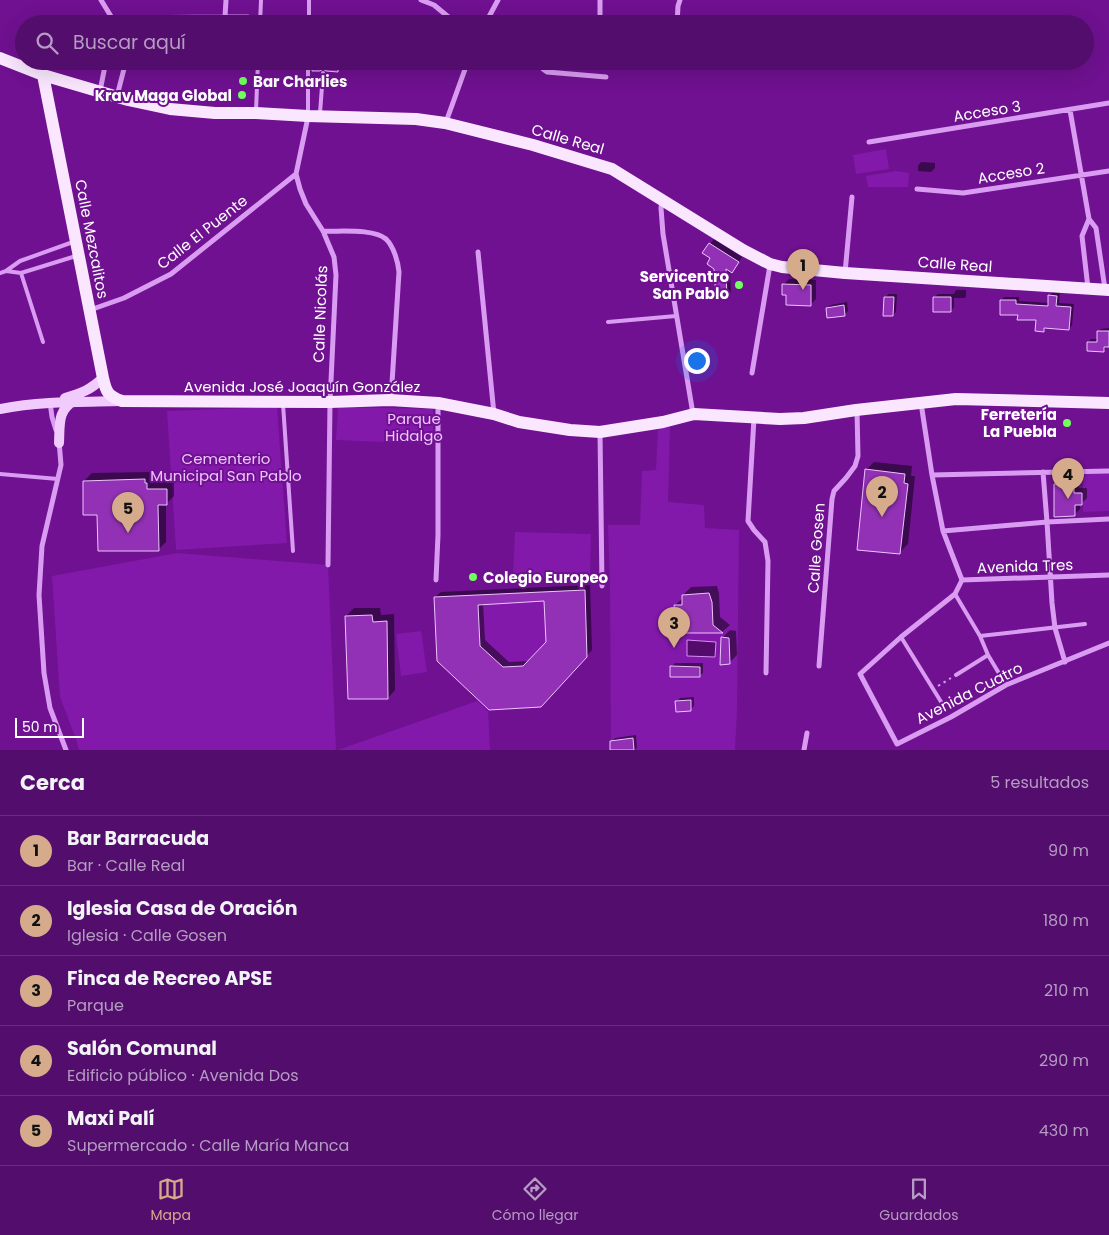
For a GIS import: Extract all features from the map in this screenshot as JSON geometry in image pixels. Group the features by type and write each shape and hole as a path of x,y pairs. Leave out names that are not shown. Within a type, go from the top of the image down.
{"main road":[{"name":"Calle Real","path":"0,58 15,64"},
{"name":"Calle Real","path":"30,70 117,96 170,109 215,113 416,119 445,123 533,145 612,169 743,250 770,264 782,267 845,273 1107,290"},
{"name":"Calle Mezcalitos","path":"43,75 103,378 106,390 113,397 122,401"},
{"name":"Avenida José Joaquín González","path":"122,401 330,402 390,400 438,404 494,414 519,422 562,429 600,432 663,422 694,414 780,419 804,418 956,398 1109,403"}],"street":[{"path":"101,0 110,15"},
{"path":"225,15 226,0"},
{"path":"421,0 434,5 446,15"},
{"path":"489,15 498,0"},
{"path":"600,0 600,15"},
{"path":"678,15 680,0"},
{"path":"100,91 104,70"},
{"path":"117,96 124,70"},
{"path":"445,123 465,70"},
{"path":"544,70 547,72 606,77"},
{"name":"Acceso 3","path":"869,142 1109,103"},
{"path":"1070,110 1088,219 1082,236 1088,289"},
{"name":"Calle Nicolás","path":"314,116 296,174 306,204 323,231 334,257 336,276 330,402 328,565"},
{"name":"Acceso 2","path":"917,189 963,193 1109,171"},
{"name":"Calle El Puente","path":"90,310 124,298 171,274 296,174"},
{"path":"845,273 852,197"},
{"path":"662,199 662,234 694,414"},
{"path":"1088,219 1096,228 1107,290"},
{"path":"323,231 379,235 386,240 398,262 399,272 390,400"},
{"path":"478,252 494,414"},
{"path":"752,373 770,264"},
{"path":"60,443 52,417 50,402 78,394 93,387 103,378"},
{"path":"66,750 50,708 44,673 39,595 42,546 61,465 60,418 66,407 75,401"},
{"name":"Avenida José Joaquín González","path":"0,409 50,402 122,401"},
{"path":"921,402 943,531 962,580"},
{"path":"436,580 438,404"},
{"name":"Calle Gosen","path":"819,666 832,499 834,491 855,466 858,456 856,410"},
{"path":"754,417 748,521 765,542 768,561 766,674"},
{"path":"600,432 602,586"},
{"path":"932,475 1109,471"},
{"path":"1043,472 1048,522 1052,603 1055,628 1065,662"},
{"path":"943,531 1109,519"},
{"name":"Avenida Tres","path":"898,744 860,674 955,594 962,580 1109,575"},
{"name":"Avenida Cuatro","path":"898,744 951,717 1006,685 1109,644"},
{"path":"804,750 807,733"}],"lane":[{"path":"260,15 261,0"},
{"path":"309,0 309,15"},
{"path":"256,113 258,70"},
{"path":"309,70 314,116"},
{"path":"314,116 323,73"},
{"path":"0,273 20,261 76,241"},
{"path":"6,271 21,274 79,255"},
{"path":"21,274 43,342"},
{"path":"608,322 676,316"},
{"path":"283,401 293,551"},
{"path":"0,474 58,479"},
{"path":"955,594 980,636 988,656 1006,685"},
{"path":"980,636 1085,624"},
{"path":"902,637 943,705"},
{"path":"956,675 988,656"}],"path":[{"path":"934,689 956,675"}],"green space":[{"path":"886,149 889,169 856,174 853,155"},
{"path":"896,171 909,173 908,187 868,187 866,176"},
{"name":"Cementerio Municipal San Pablo","path":"277,407 287,543 176,550 167,411"},
{"name":"Parque Hidalgo","path":"338,407 433,409 433,444 336,440"},
{"path":"670,426 668,502 704,505 705,528 739,530 735,750 611,750 608,525 640,525 642,471 656,470 658,427"},
{"path":"1109,473 1109,511 1083,512 1083,474"},
{"path":"515,532 591,534 590,578 513,576"},
{"path":"177,553 328,565 336,750 79,750 60,697 52,576"},
{"path":"544,601 546,642 523,666 503,667 480,646 478,605"},
{"path":"421,631 427,672 401,676 396,634"},
{"path":"477,701 488,711 490,750 338,750"}],"shaded area":[{"path":"687,640 716,642 715,657 687,656"}],"building":[{"path":"324,70 338,70 338,72"},
{"path":"709,243 739,262 732,273 726,269 727,298 716,299 714,269 707,264 710,258 702,253"},
{"path":"782,284 811,285 811,306 786,305 786,295 782,295"},
{"path":"1048,295 1057,296 1056,306 1071,307 1069,330 1044,328 1044,332 1035,331 1036,320 1017,320 1018,315 1000,315 1000,300 1016,300 1016,304 1048,306"},
{"path":"884,297 894,297 893,316 883,316"},
{"path":"933,297 951,297 951,312 933,312"},
{"path":"844,305 845,316 827,318 826,308"},
{"path":"1097,331 1109,331 1109,347 1104,347 1104,352 1087,351 1087,342 1097,342"},
{"path":"865,469 905,474 904,483 908,484 900,554 857,550"},
{"path":"145,479 147,489 167,489 167,505 158,505 159,551 98,551 97,515 83,515 83,481"},
{"path":"1054,484 1074,484 1074,493 1082,493 1082,505 1075,505 1075,516 1054,517"},
{"path":"585,590 587,657 541,707 489,710 437,661 434,597","holes":["544,601 546,642 523,666 503,667 480,646 478,605"]},
{"path":"709,593 712,602 713,625 723,633 681,633 680,623 675,623 674,605 682,605 682,595"},
{"path":"372,615 373,622 387,621 388,699 348,699 345,616"},
{"path":"721,637 729,638 730,664 720,665"},
{"path":"670,666 700,667 700,677 670,677"},
{"path":"691,700 691,711 676,712 675,701"},
{"path":"633,738 634,750 610,750 610,741"}],"place":[{"name":"Bar Charlies","path":"243,81"},
{"name":"Krav Maga Global","path":"242,95"},
{"name":"Servicentro San Pablo","path":"739,285"},
{"name":"Bar Barracuda","path":"803,290"},
{"name":"Ferretería La Puebla","path":"1067,423"},
{"name":"Salón Comunal","path":"1068,499"},
{"name":"Iglesia Casa de Oración","path":"882,517"},
{"name":"Maxi Palí","path":"128,533"},
{"name":"Colegio Europeo","path":"473,577"},
{"name":"Finca de Recreo APSE","path":"674,648"}]}
